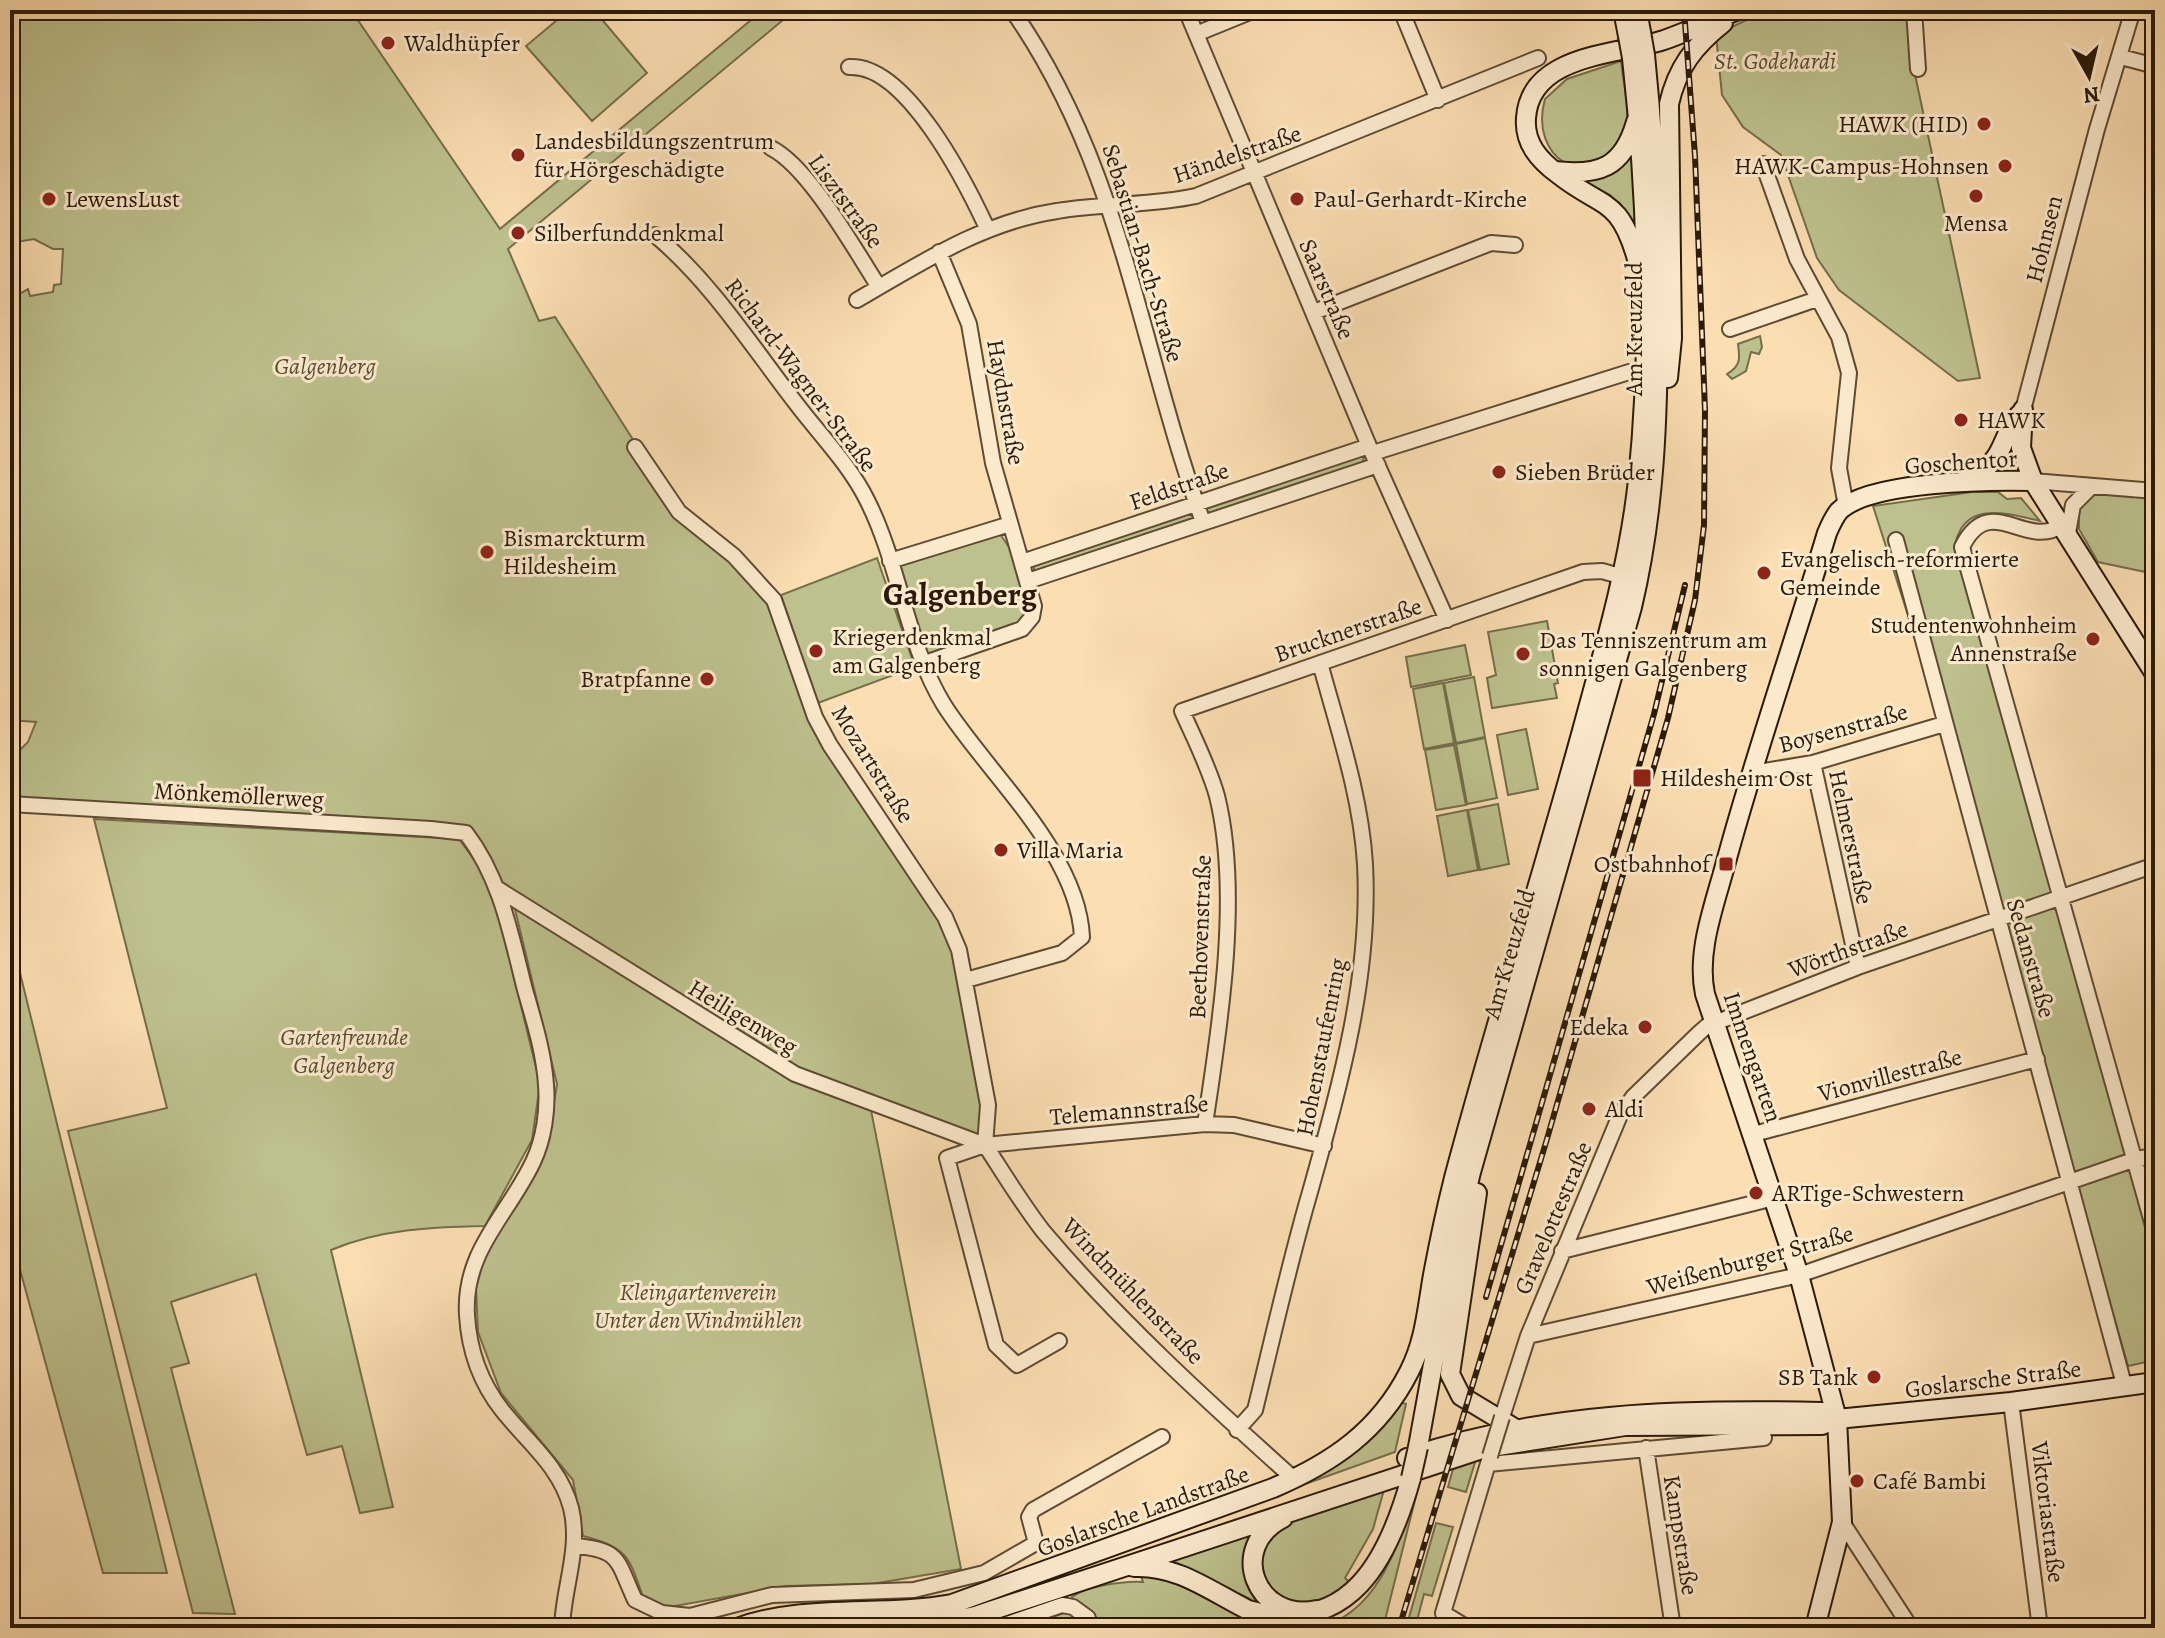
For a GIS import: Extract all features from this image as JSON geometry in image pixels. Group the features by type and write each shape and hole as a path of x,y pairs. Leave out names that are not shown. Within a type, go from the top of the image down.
{"main road":[{"path":"1623,10 1635,34"},
{"path":"1637,10 1635,34 1638,56"},
{"path":"1643,281 1626,224 1616,211 1554,171 1533,150 1526,131 1529,103 1540,82 1554,71 1576,62 1663,40 1739,10"},
{"path":"1658,432 1672,338 1669,104 1679,71 1689,53 1739,10"},
{"name":"Am Kreuzfeld","path":"1294,1479 1338,1456 1368,1431 1401,1387 1423,1339 1454,1180 1652,506 1658,432 1654,142 1638,56"},
{"name":"Am Kreuzfeld","path":"1412,1449 1458,1227 1630,579 1630,535 1643,428 1638,56"},
{"path":"1554,171 1585,174 1602,170 1628,146 1638,115"},
{"path":"1959,482 1991,464 2023,410"},
{"name":"Hohnsen","path":"2023,410 2021,448 2033,481 2155,674"},
{"name":"Goschentor","path":"1846,506 1906,489 1959,482 2033,481"},
{"name":"Immengarten","path":"1815,1628 1842,1522 1837,1419 1799,1275 1703,980 1707,934 1752,773 1827,533 1846,506"},
{"path":"1481,1140 1478,1185 1450,1374 1454,1387 1466,1400 1509,1423"},
{"path":"1317,1500 1266,1528 1253,1550 1253,1570 1261,1591 1276,1605 1295,1611 1323,1608 1354,1583 1377,1543 1396,1475 1412,1449 1423,1339"},
{"name":"Goslarsche Straße","path":"1837,1419 2011,1402 2155,1382"},
{"path":"917,1628 975,1616 1396,1475 1509,1423 1678,1411 1822,1412 1837,1419"},
{"path":"1072,1562 1089,1562 1167,1542 1485,1448 1569,1433 1690,1423 1822,1425 1837,1419"},
{"path":"1120,1567 1170,1570 1272,1620 1298,1624 1321,1621 1348,1606 1374,1576 1392,1540 1396,1475"},
{"name":"Goslarsche Landstraße","path":"736,1628 798,1615 932,1608 1008,1586 1294,1479"}],"street":[{"name":"Sebastian-Bach-Straße","path":"1012,10 1033,40 1084,136 1110,204 1172,430 1203,522"},
{"name":"Saarstraße","path":"1186,10 1373,455"},
{"path":"1196,34 1255,10"},
{"path":"1401,10 1438,100"},
{"path":"1914,10 1918,69"},
{"name":"Hohnsen","path":"2023,410 2097,129 2133,10"},
{"path":"2121,57 2155,66"},
{"name":"Händelstraße","path":"857,300 987,228 1052,211 1176,200 1254,174 1538,58"},
{"path":"849,67 864,66 897,89 935,135 967,186 987,228"},
{"name":"Lisztstraße","path":"771,148 785,155 835,219 879,287"},
{"path":"1763,164 1797,259 1839,337 1849,373 1849,401 1839,468 1846,506"},
{"name":"Richard-Wagner-Straße","path":"655,235 703,281 855,480 867,500 925,663 945,707 1035,827 1069,887 1081,919 1082,937 1062,953 966,980"},
{"path":"1314,312 1491,243 1515,245"},
{"name":"Haydnstraße","path":"939,252 969,324 993,463 1022,562"},
{"path":"1730,329 1817,299"},
{"name":"Feldstraße","path":"1022,562 1196,503 1373,455 1629,372"},
{"name":"Mozartstraße","path":"635,447 679,512 734,556 774,600 815,717 830,745 945,917 966,980 988,1105 985,1145"},
{"name":"Feldstraße","path":"1028,581 1203,522 1373,455"},
{"name":"Brucknerstraße","path":"1182,711 1447,620 1373,455"},
{"path":"2033,481 2155,491"},
{"path":"2065,529 2073,505 2092,486"},
{"name":"Sedanstraße","path":"2065,529 2042,533 1997,522 1974,527 1962,547 2155,1233"},
{"path":"890,561 1010,524"},
{"name":"Sedanstraße","path":"1896,540 2125,1388"},
{"path":"925,663 1022,629 1032,617 1028,581 1022,562"},
{"path":"1447,620 1583,572 1602,571 1630,579"},
{"name":"Hohenstaufenring","path":"1237,1430 1255,1410 1324,1146 1358,996 1365,929 1365,863 1354,788 1320,663"},
{"name":"Beethovenstraße","path":"1182,711 1216,794 1227,859 1219,1027 1205,1124"},
{"name":"Boysenstraße","path":"1752,773 1813,763 1944,724"},
{"name":"Helmerstraße","path":"1813,763 1858,967"},
{"name":"Mönkemöllerweg","path":"10,804 466,833 481,852 498,889"},
{"name":"Wörthstraße","path":"1715,1023 1858,967 1998,920 2062,894 2155,865"},
{"path":"498,889 544,1066 546,1108 533,1161 486,1234 473,1264 467,1311 469,1335 475,1363 487,1388 552,1466 571,1509 574,1546 562,1628"},
{"name":"Heiligenweg","path":"498,889 795,1074 985,1145"},
{"name":"Gravelottestraße","path":"1438,1628 1489,1460 1509,1423 1528,1336 1623,1108 1699,1033 1715,1023"},
{"name":"Vionvillestraße","path":"1754,1134 2037,1059"},
{"name":"Telemannstraße","path":"985,1145 1205,1124 1234,1125 1324,1146"},
{"path":"985,1145 947,1158 996,1345 1017,1365 1059,1341"},
{"name":"Windmühlenstraße","path":"985,1145 1042,1229 1105,1299 1237,1430 1294,1479"},
{"name":"Weißenburger Straße","path":"1528,1336 1799,1275 2071,1184 2136,1159 2155,1156"},
{"path":"1562,1251 1774,1198"},
{"name":"Viktoriastraße","path":"2011,1402 2040,1628"},
{"name":"Goslarsche Landstraße","path":"574,1546 606,1550 617,1557 635,1600 662,1613 677,1615 708,1612 772,1595 876,1593 943,1586 1005,1563 1036,1543 1029,1517 1039,1505 1162,1437"},
{"path":"1489,1460 1764,1438"},
{"name":"Kampstraße","path":"1646,1448 1673,1628"},
{"path":"1842,1522 1911,1628"},
{"name":"Goslarsche Landstraße","path":"1005,1563 1008,1586"},
{"path":"995,1628 1062,1605 1073,1607 1088,1618"},
{"path":"1443,1613 1468,1628"}],"green space":[{"name":"Galgenberg","path":"10,10 351,10 500,229 763,10 795,10 508,249 539,321 555,317 679,512 762,583 815,717 945,917 988,1105 985,1145 870,1105 961,1569 872,1584 786,1586 664,1608 644,1600 630,1564 619,1550 583,1536 573,1480 501,1393 478,1332 476,1288 488,1242 532,1177 549,1135 557,1084 513,901 468,826 10,797 10,760 28,742 36,722 10,720 10,272 21,293 28,289 30,296 53,292 54,285 61,284 63,249 53,249 34,239 10,243"},
{"path":"569,10 594,10 647,73 592,121 526,46"},
{"name":"St. Godehardi","path":"1766,10 1907,10 1914,70 1980,378 1958,381 1839,290 1817,258 1781,155 1743,127 1722,95 1716,35"},
{"path":"1621,61 1627,108 1624,133 1607,156 1593,165 1578,167 1564,162 1553,153 1545,138 1542,120 1545,99 1567,79"},
{"path":"1633,149 1635,226 1610,195 1574,178"},
{"path":"1760,336 1762,347 1759,354 1751,352 1746,371 1732,379 1727,374 1738,361 1738,344"},
{"path":"1364,455 1363,463 1038,572 1034,570 1034,564"},
{"path":"1972,492 1998,492 2007,499 2021,498 2040,521 2001,513 1977,516 1967,521 1955,545 2155,1231 2155,1360 2128,1366 1946,734 1873,506"},
{"path":"2092,493 2155,496 2155,574 2098,562 2079,529 2079,502"},
{"path":"1000,534 1013,553 1029,602 1028,613 1018,625 931,655 924,652 897,564"},
{"path":"877,558 915,667 818,703 781,595"},
{"name":"Das Tenniszentrum am sonnigen Galgenberg","path":"1547,621 1558,683 1554,684 1557,698 1492,708 1487,678 1496,675 1488,632"},
{"path":"1465,645 1471,675 1411,687 1406,657"},
{"path":"1474,677 1485,737 1456,743 1444,683"},
{"path":"1443,683 1454,743 1424,749 1413,689"},
{"path":"1526,729 1538,789 1508,795 1497,735"},
{"path":"1485,738 1497,798 1467,804 1456,744"},
{"path":"1454,745 1466,805 1436,810 1425,750"},
{"path":"1498,804 1509,864 1480,870 1468,810"},
{"path":"1467,810 1478,870 1448,876 1437,816"},
{"name":"Gartenfreunde Galgenberg","path":"94,819 459,839 491,883 540,1084 532,1140 485,1226 387,1233 331,1250 393,1507 360,1513 342,1446 307,1455 256,1274 171,1302 189,1363 171,1368 235,1614 193,1613 68,1131 167,1108"},
{"path":"10,932 167,1573 103,1573 10,1233"},
{"path":"1400,1402 1406,1404 1395,1452 1294,1488 1352,1453"},
{"path":"1476,1459 1466,1492 1448,1487 1454,1465"},
{"path":"1422,1472 1383,1628 1316,1628 1340,1619 1359,1605 1375,1587 1398,1542"},
{"path":"1385,1486 1373,1529 1345,1578 1350,1583 1324,1603 1289,1604 1261,1580 1260,1540 1307,1510"},
{"path":"1436,1523 1453,1527 1432,1596 1424,1594 1415,1628 1406,1628"},
{"path":"1254,1532 1268,1608 1171,1560"},
{"path":"1140,1573 1179,1582 1253,1616 1292,1628 1096,1628 1093,1621 1079,1628 1013,1628 1065,1613 1074,1596 1092,1588 1143,1582"}],"railway":[{"path":"1399,1628 1547,1139 1668,718 1695,600 1704,525 1705,410 1695,156 1684,10"},
{"path":"1486,1297 1654,714 1685,585"}],"place":[{"name":"Waldhüpfer","path":"388,43"},
{"name":"HAWK (HID)","path":"1984,124"},
{"name":"Landesbildungszentrum für Hörgeschädigte","path":"518,155"},
{"name":"HAWK-Campus-Hohnsen","path":"2005,166"},
{"name":"Mensa","path":"1976,196"},
{"name":"LewensLust","path":"49,199"},
{"name":"Paul-Gerhardt-Kirche","path":"1297,199"},
{"name":"Silberfunddenkmal","path":"518,233"},
{"name":"HAWK","path":"1961,420"},
{"name":"Sieben Brüder","path":"1499,472"},
{"name":"Bismarckturm Hildesheim","path":"487,552"},
{"name":"Evangelisch-reformierte Gemeinde","path":"1764,573"},
{"name":"Studentenwohnheim Annenstraße","path":"2093,639"},
{"name":"Kriegerdenkmal am Galgenberg","path":"816,651"},
{"name":"Das Tenniszentrum am sonnigen Galgenberg","path":"1523,654"},
{"name":"Bratpfanne","path":"707,679"},
{"name":"Hildesheim Ost","path":"1642,778"},
{"name":"Villa Maria","path":"1001,850"},
{"name":"Ostbahnhof","path":"1726,864"},
{"name":"Edeka","path":"1645,1027"},
{"name":"Aldi","path":"1589,1109"},
{"name":"ARTige-Schwestern","path":"1756,1193"},
{"name":"SB Tank","path":"1874,1377"},
{"name":"Café Bambi","path":"1857,1481"}],"district":[{"name":"Galgenberg","path":"960,594"}],"park label":[{"name":"Kleingartenverein Unter den Windmühlen","path":"698,1306"}]}
